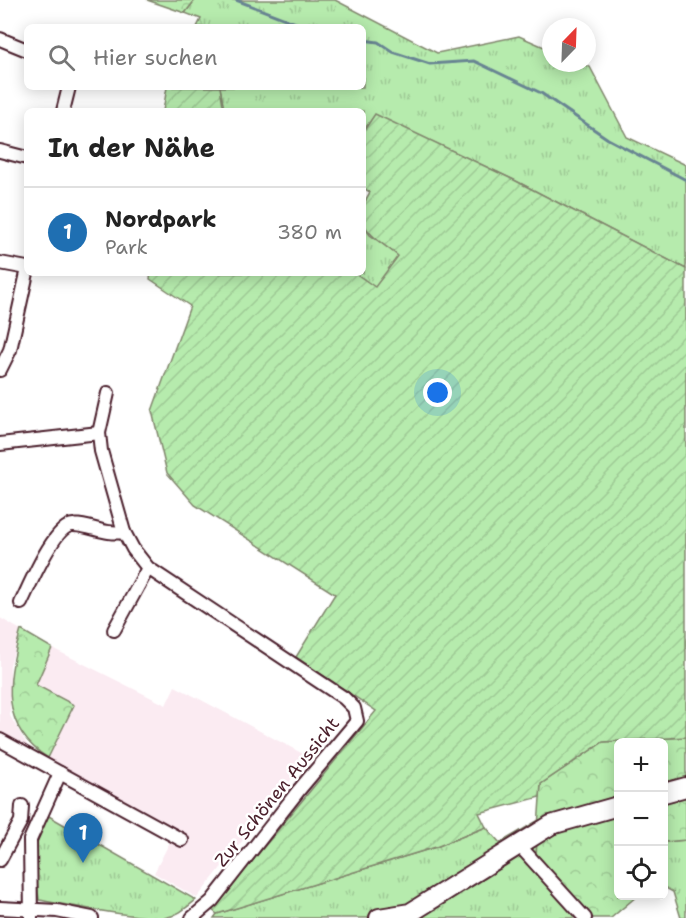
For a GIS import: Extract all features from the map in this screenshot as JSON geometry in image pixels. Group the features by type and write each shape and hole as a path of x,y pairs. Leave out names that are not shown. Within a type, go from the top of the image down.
{"main road":[{"path":"667,792 686,787"},
{"path":"379,918 410,913 517,843 551,825 614,807"}],"street":[{"path":"0,39 24,49"},
{"path":"64,108 68,90"},
{"path":"0,151 24,157"},
{"path":"0,263 24,267"},
{"path":"1,366 10,350 26,276"},
{"path":"0,444 99,433 108,393"},
{"name":"Zur Schönen Aussicht","path":"99,433 101,451 124,532 133,549 148,568 344,698 354,708 357,721 299,790 212,901 192,918"},
{"path":"21,603 55,536 64,527 74,525 109,534 124,532"},
{"path":"114,630 148,568"},
{"path":"0,740 182,840"},
{"path":"32,914 28,854 30,840 60,773"},
{"path":"0,860 21,821 22,806"},
{"path":"517,843 585,918"},
{"path":"0,908 32,914 57,911 92,918"}],"shaded area":[{"path":"0,618 21,630 10,665 10,716 29,748 0,732"},
{"path":"52,648 166,705 175,686 309,757 197,898 154,873 176,830 48,758 74,705 36,685"}],"green space":[{"path":"147,0 195,0 185,13"},
{"path":"195,0 335,0 437,53 519,36 542,46 542,72 593,72 627,137 686,165 686,269 514,180 375,115 366,128 366,108 224,108 220,90 366,90 366,24 198,24 201,19 185,13"},
{"path":"166,90 220,90 224,108 164,108"},
{"path":"375,114 514,180 686,269 686,737 614,738 614,741 603,742 541,784 540,797 479,813 486,827 436,847 217,914 212,910 376,711 296,657 335,594 195,505 167,473 152,411 190,306 150,279 150,276 359,276 375,287 398,256 373,236 366,226 366,200 370,192 366,190 366,128"},
{"path":"366,229 370,235 399,256 375,288 359,276 366,276"},
{"path":"21,630 52,648 36,685 74,705 48,758 32,746 21,733 14,718 10,685"},
{"path":"686,737 686,840 668,842 668,792 668,738"},
{"path":"614,741 614,900 632,900 611,918 593,918 536,856 541,784 603,742"},
{"path":"47,815 196,900 177,914 164,918 119,914 39,900 33,845"},
{"path":"539,820 536,856 593,918 214,918 217,914 436,847 486,827 500,843"},
{"path":"686,840 686,918 681,918 673,892 668,889 668,842"}],"waterway":[{"path":"236,0 298,24"},
{"path":"366,40 378,42 393,52 430,64 474,61 541,93 608,139 686,180"}],"place":[{"name":"Nordpark","path":"83,863"}]}
